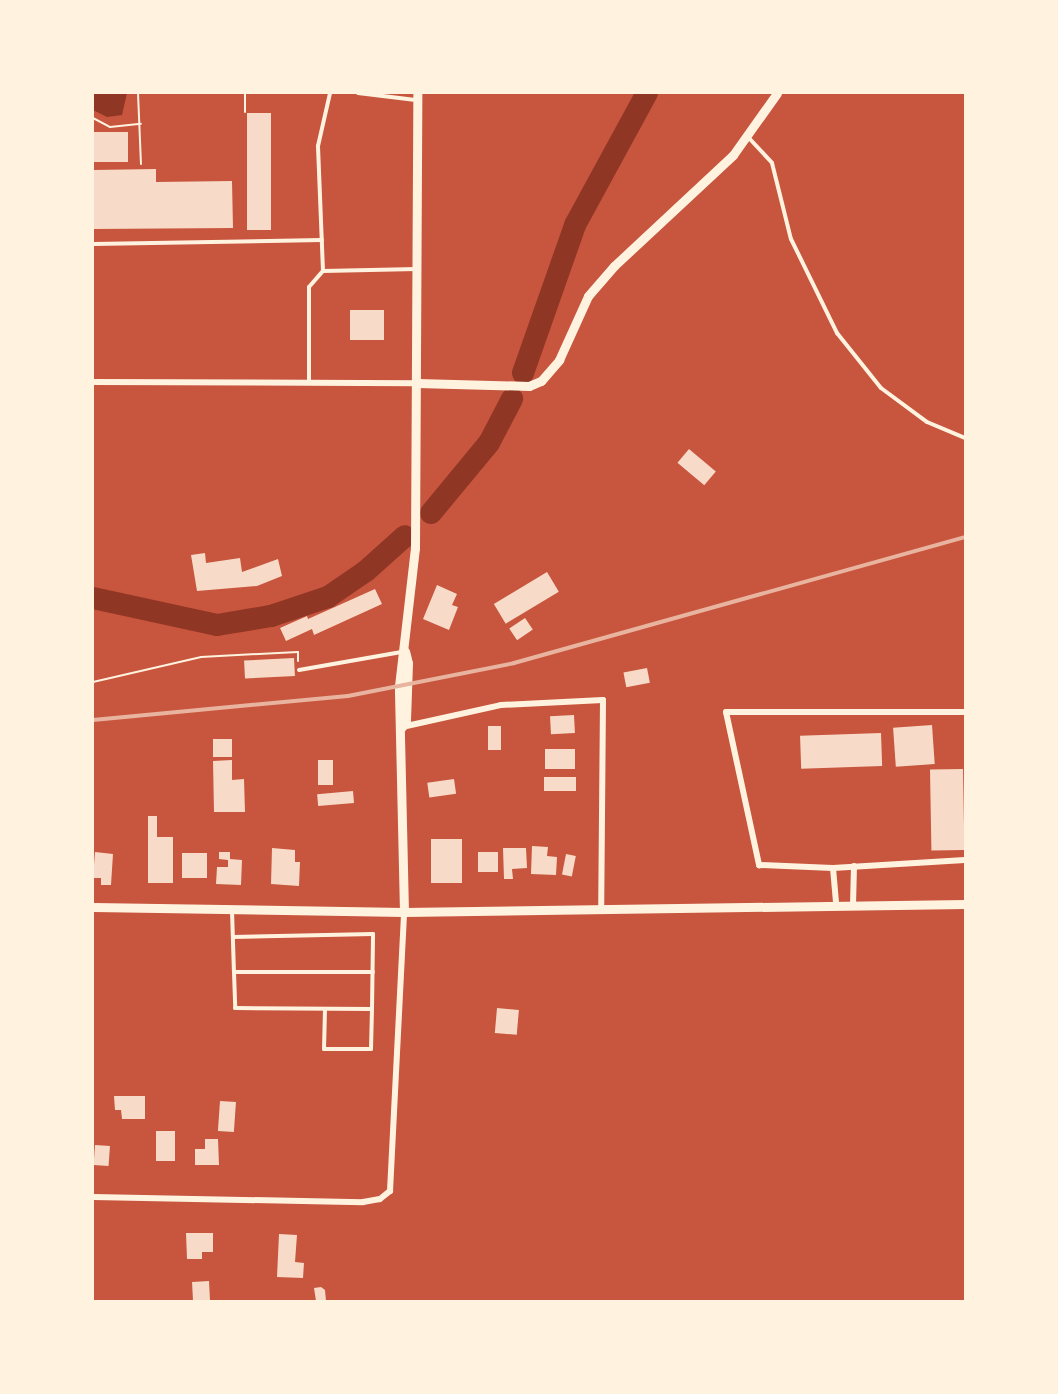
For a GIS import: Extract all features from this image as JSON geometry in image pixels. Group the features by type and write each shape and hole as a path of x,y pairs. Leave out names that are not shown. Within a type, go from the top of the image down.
{"street":[{"path":"93,382 309,381 529,386 542,381 559,360 574,323 595,288 733,155 777,93"},
{"path":"93,1197 363,1202 385,1196 392,1187 399,946 404,912 402,727 399,720 399,686 405,651 415,548 417,96"},
{"path":"402,727 501,705 603,700 601,909"},
{"path":"965,712 726,712 759,865 854,867 965,860"},
{"path":"833,867 836,906"},
{"path":"853,906 854,867"},
{"path":"93,907 404,912 965,904"}],"lane":[{"path":"309,381 309,287 323,271 318,146 330,93"},
{"path":"358,93 401,101 417,96"},
{"path":"747,136 772,163 791,239 837,333 881,388 927,422 965,438"},
{"path":"93,244 322,240"},
{"path":"323,271 418,269"},
{"path":"299,670 405,651"},
{"path":"232,909 235,1008 372,1009"},
{"path":"233,937 373,934 371,1050 324,1049 325,1009"},
{"path":"234,972 373,972"}],"path":[{"path":"138,93 141,164"},
{"path":"245,93 245,112"},
{"path":"93,118 110,127 141,124"},
{"path":"93,682 201,657 297,652 299,670"}],"shaded area":[{"path":"93,93 127,93 122,115 107,117 93,110"}],"building":[{"path":"247,113 271,113 271,230 247,230"},
{"path":"93,132 128,132 128,162 93,162"},
{"path":"156,169 156,182 232,181 233,228 93,229 93,170"},
{"path":"350,310 384,310 384,340 350,340"},
{"path":"689,449 716,471 704,485 677,463"},
{"path":"205,553 206,563 240,558 242,572 278,559 282,576 257,586 197,591 191,555"},
{"path":"547,572 559,592 506,624 494,604"},
{"path":"437,585 457,594 452,605 458,607 449,630 423,619"},
{"path":"375,589 382,604 314,635 312,629 286,641 280,628 307,616 308,619"},
{"path":"525,618 533,630 517,640 509,629"},
{"path":"294,658 295,676 245,679 244,661"},
{"path":"647,668 650,683 626,687 623,673"},
{"path":"574,715 575,733 551,734 550,716"},
{"path":"932,725 935,764 896,767 893,728"},
{"path":"488,726 501,726 501,750 488,750"},
{"path":"881,733 882,766 801,769 800,736"},
{"path":"213,739 232,739 232,757 213,757"},
{"path":"545,749 575,749 575,769 545,769"},
{"path":"232,760 232,780 244,779 245,812 214,812 213,761"},
{"path":"318,760 333,760 333,785 318,785"},
{"path":"963,769 964,850 931,851 930,770"},
{"path":"544,777 576,777 576,791 544,791"},
{"path":"454,779 456,794 429,798 427,783"},
{"path":"353,791 354,803 318,806 317,794"},
{"path":"148,816 157,816 157,837 173,837 173,883 148,883"},
{"path":"431,839 462,839 462,883 431,883"},
{"path":"532,846 548,847 547,856 557,857 556,875 531,874"},
{"path":"272,848 295,850 295,862 300,862 299,886 271,884"},
{"path":"503,848 526,848 527,868 512,869 513,879 504,879"},
{"path":"95,852 113,854 111,885 101,885 101,878 93,878"},
{"path":"219,852 230,852 230,859 242,860 241,885 216,884 217,867 228,867 228,860 219,859"},
{"path":"478,852 498,852 498,872 478,872"},
{"path":"182,853 207,853 207,878 182,878"},
{"path":"566,854 576,856 572,877 562,875"},
{"path":"497,1008 519,1010 517,1035 495,1033"},
{"path":"114,1096 145,1096 145,1119 122,1119 121,1110 115,1110"},
{"path":"220,1101 236,1102 234,1132 218,1131"},
{"path":"156,1131 175,1131 175,1161 156,1161"},
{"path":"205,1139 218,1139 219,1165 195,1165 195,1149 205,1149"},
{"path":"95,1145 110,1146 109,1166 94,1165"},
{"path":"186,1233 213,1233 213,1252 202,1252 202,1259 187,1259"},
{"path":"279,1234 297,1235 295,1262 304,1263 303,1278 277,1277"},
{"path":"209,1281 210,1300 193,1301 192,1282"},
{"path":"321,1287 325,1290 326,1301 316,1301 314,1288"}],"waterway":[{"path":"523,373 575,225 647,93"},
{"path":"431,513 489,443 512,399"},
{"path":"93,598 217,625 271,616 328,597 366,571 405,536"}],"railway":[{"path":"93,720 348,696 514,663 965,537"}]}
